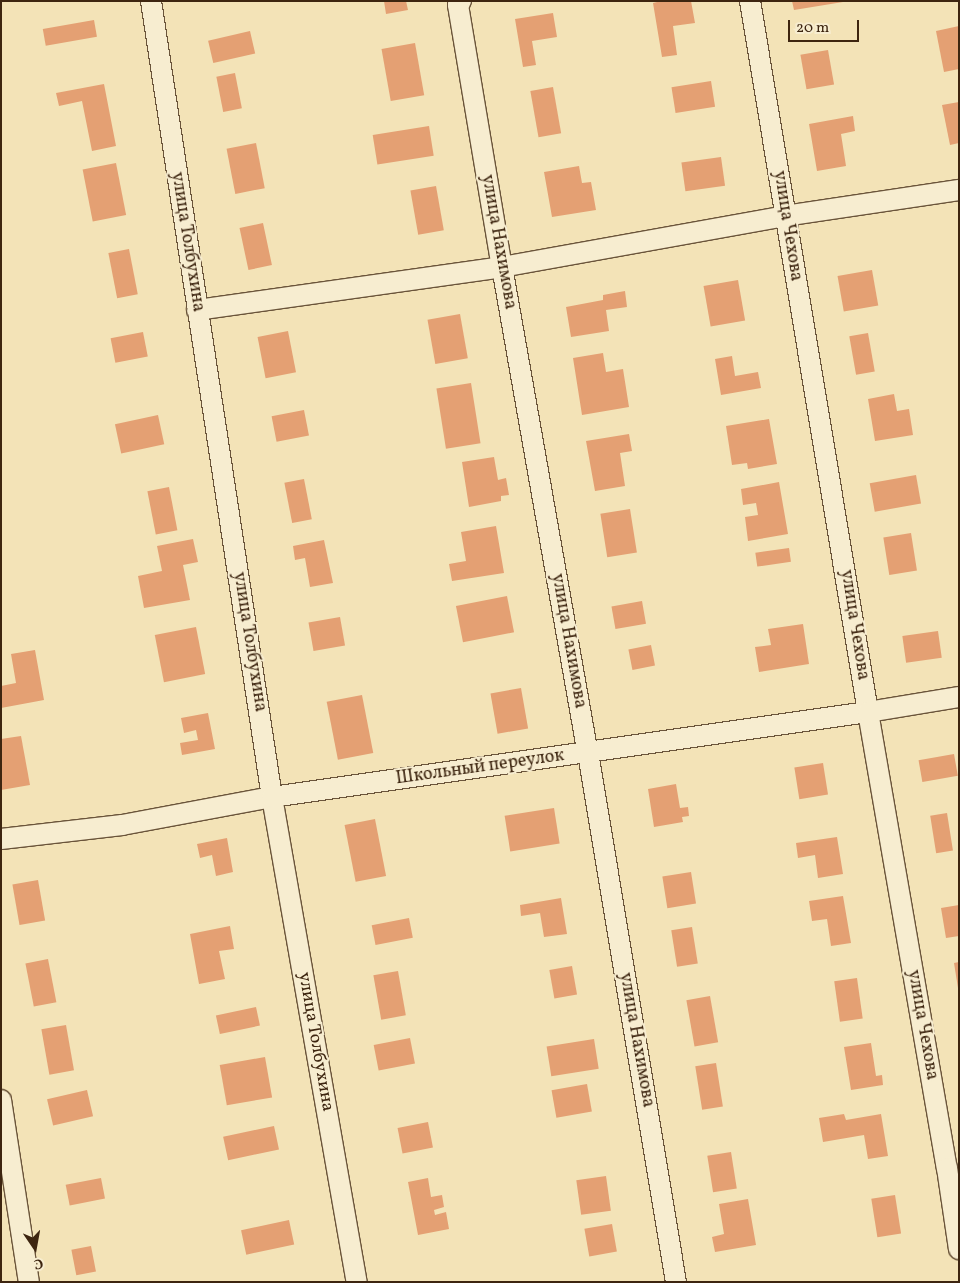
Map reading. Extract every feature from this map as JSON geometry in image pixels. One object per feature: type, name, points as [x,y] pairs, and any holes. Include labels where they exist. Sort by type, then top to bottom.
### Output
[{"type":"street","name":"улица Толбухина","points":[[151,1],[272,797],[357,1282]]},
{"type":"street","name":"улица Нахимова","points":[[461,1],[458,5],[588,753],[676,1282]]},
{"type":"street","name":"улица Чехова","points":[[750,1],[868,712],[948,1168],[959,1249]]},
{"type":"street","points":[[197,310],[502,266],[785,216],[959,190]]},
{"type":"street","name":"Школьный переулок","points":[[1,839],[122,825],[272,797],[588,753],[959,697]]},
{"type":"street","points":[[1,1100],[29,1282]]},
{"type":"building","points":[[384,1],[406,1],[408,10],[386,14]]},
{"type":"building","points":[[661,1],[691,1],[695,23],[673,26],[677,55],[662,57],[653,3]]},
{"type":"building","points":[[792,1],[843,1],[843,2],[794,10]]},
{"type":"building","points":[[553,13],[557,37],[532,41],[536,65],[523,67],[515,19]]},
{"type":"building","points":[[94,20],[97,37],[46,46],[43,29]]},
{"type":"building","points":[[959,26],[959,69],[944,72],[936,31]]},
{"type":"building","points":[[250,31],[255,53],[213,63],[208,41]]},
{"type":"building","points":[[415,43],[424,95],[391,101],[382,49]]},
{"type":"building","points":[[828,50],[834,84],[807,89],[800,55]]},
{"type":"building","points":[[235,73],[242,108],[223,112],[216,77]]},
{"type":"building","points":[[711,81],[715,107],[676,113],[671,87]]},
{"type":"building","points":[[104,84],[116,146],[92,151],[82,101],[59,106],[56,93]]},
{"type":"building","points":[[553,87],[561,133],[539,137],[530,91]]},
{"type":"building","points":[[959,102],[959,143],[950,145],[942,105]]},
{"type":"building","points":[[853,116],[855,131],[841,134],[846,166],[817,171],[809,124]]},
{"type":"building","points":[[429,126],[434,156],[377,165],[373,135]]},
{"type":"building","points":[[256,143],[265,188],[235,194],[227,149]]},
{"type":"building","points":[[721,157],[725,186],[685,191],[681,163]]},
{"type":"building","points":[[116,163],[126,215],[93,222],[83,169]]},
{"type":"building","points":[[579,166],[582,183],[591,182],[596,210],[552,217],[544,172]]},
{"type":"building","points":[[436,186],[444,230],[418,235],[410,191]]},
{"type":"building","points":[[263,223],[272,265],[248,270],[240,228]]},
{"type":"building","points":[[129,249],[138,294],[117,298],[108,253]]},
{"type":"building","points":[[872,270],[878,305],[844,312],[838,276]]},
{"type":"building","points":[[738,280],[745,320],[711,326],[704,286]]},
{"type":"building","points":[[625,291],[627,307],[606,310],[609,331],[571,337],[566,307],[603,300],[603,295]]},
{"type":"building","points":[[460,314],[468,358],[435,364],[428,320]]},
{"type":"building","points":[[288,331],[296,372],[266,378],[258,337]]},
{"type":"building","points":[[143,332],[148,357],[115,363],[111,338]]},
{"type":"building","points":[[868,333],[875,371],[856,375],[849,336]]},
{"type":"building","points":[[603,353],[606,372],[623,369],[629,407],[582,415],[573,358]]},
{"type":"building","points":[[732,356],[735,376],[758,372],[761,388],[721,395],[715,359]]},
{"type":"building","points":[[471,383],[481,443],[446,449],[436,388]]},
{"type":"building","points":[[894,394],[897,411],[909,409],[913,435],[875,441],[868,399]]},
{"type":"building","points":[[304,410],[309,436],[277,442],[272,416]]},
{"type":"building","points":[[158,415],[164,444],[121,453],[115,424]]},
{"type":"building","points":[[769,419],[777,464],[748,469],[747,463],[732,465],[726,426]]},
{"type":"building","points":[[629,434],[632,451],[620,453],[625,486],[595,491],[586,441]]},
{"type":"building","points":[[494,457],[498,480],[506,478],[509,495],[501,496],[501,501],[469,507],[462,462]]},
{"type":"building","points":[[916,475],[921,504],[875,512],[870,483]]},
{"type":"building","points":[[304,479],[312,519],[292,523],[284,483]]},
{"type":"building","points":[[779,482],[788,534],[748,541],[745,517],[758,515],[756,503],[743,505],[741,489]]},
{"type":"building","points":[[169,487],[177,530],[156,534],[147,491]]},
{"type":"building","points":[[630,509],[637,552],[607,557],[600,514]]},
{"type":"building","points":[[496,526],[504,573],[452,581],[449,564],[466,561],[461,532]]},
{"type":"building","points":[[911,533],[917,571],[889,575],[883,537]]},
{"type":"building","points":[[193,539],[198,562],[183,565],[190,600],[144,608],[138,576],[162,571],[157,546]]},
{"type":"building","points":[[324,540],[333,583],[310,587],[305,558],[295,560],[293,546]]},
{"type":"building","points":[[789,548],[791,562],[757,567],[755,553]]},
{"type":"building","points":[[507,596],[514,632],[463,642],[456,606]]},
{"type":"building","points":[[642,601],[646,624],[615,629],[611,606]]},
{"type":"building","points":[[340,617],[345,646],[314,651],[308,623]]},
{"type":"building","points":[[803,624],[809,664],[759,672],[755,647],[771,645],[768,629]]},
{"type":"building","points":[[196,627],[205,674],[164,682],[155,635]]},
{"type":"building","points":[[938,631],[942,658],[906,663],[902,636]]},
{"type":"building","points":[[651,645],[655,666],[632,670],[628,649]]},
{"type":"building","points":[[35,650],[44,700],[1,708],[1,686],[16,683],[11,654]]},
{"type":"building","points":[[521,688],[528,728],[498,734],[490,693]]},
{"type":"building","points":[[362,695],[373,753],[338,760],[327,702]]},
{"type":"building","points":[[208,713],[215,749],[182,755],[180,743],[198,740],[196,730],[184,733],[181,718]]},
{"type":"building","points":[[21,736],[30,785],[1,790],[1,739]]},
{"type":"building","points":[[954,754],[958,776],[922,782],[919,760]]},
{"type":"building","points":[[823,763],[828,795],[799,799],[794,768]]},
{"type":"building","points":[[676,784],[680,808],[688,807],[689,816],[682,817],[683,822],[654,827],[648,789]]},
{"type":"building","points":[[554,808],[560,844],[510,851],[505,816]]},
{"type":"building","points":[[947,813],[953,851],[936,853],[930,816]]},
{"type":"building","points":[[375,819],[386,876],[356,882],[345,825]]},
{"type":"building","points":[[837,837],[843,874],[818,878],[815,855],[798,858],[796,843]]},
{"type":"building","points":[[227,838],[233,872],[216,876],[212,855],[200,858],[197,844]]},
{"type":"building","points":[[691,872],[696,904],[667,908],[662,877]]},
{"type":"building","points":[[38,880],[45,920],[20,925],[12,885]]},
{"type":"building","points":[[843,896],[851,943],[831,946],[827,919],[812,921],[809,901]]},
{"type":"building","points":[[561,898],[567,934],[544,937],[540,913],[521,916],[520,905]]},
{"type":"building","points":[[959,905],[959,936],[946,938],[941,908]]},
{"type":"building","points":[[409,918],[413,938],[376,945],[372,925]]},
{"type":"building","points":[[230,926],[234,949],[219,951],[225,979],[199,984],[190,934]]},
{"type":"building","points":[[692,927],[698,964],[677,967],[671,930]]},
{"type":"building","points":[[48,959],[56,1002],[34,1007],[25,963]]},
{"type":"building","points":[[959,962],[959,988],[958,988],[954,963]]},
{"type":"building","points":[[572,966],[577,995],[554,999],[549,970]]},
{"type":"building","points":[[398,971],[406,1015],[381,1020],[373,975]]},
{"type":"building","points":[[857,978],[863,1019],[840,1022],[834,981]]},
{"type":"building","points":[[710,996],[718,1042],[695,1046],[686,1000]]},
{"type":"building","points":[[256,1007],[260,1026],[220,1034],[216,1016]]},
{"type":"building","points":[[66,1025],[74,1070],[49,1075],[41,1029]]},
{"type":"building","points":[[410,1038],[415,1064],[379,1071],[374,1045]]},
{"type":"building","points":[[594,1039],[599,1069],[551,1076],[547,1047]]},
{"type":"building","points":[[871,1043],[876,1076],[882,1075],[883,1085],[851,1090],[844,1047]]},
{"type":"building","points":[[265,1057],[272,1097],[227,1105],[220,1065]]},
{"type":"building","points":[[716,1063],[723,1106],[702,1110],[695,1066]]},
{"type":"building","points":[[587,1084],[592,1112],[556,1118],[552,1090]]},
{"type":"building","points":[[87,1090],[93,1116],[53,1126],[47,1099]]},
{"type":"building","points":[[844,1114],[846,1120],[881,1114],[888,1156],[868,1159],[864,1135],[823,1142],[819,1118]]},
{"type":"building","points":[[428,1122],[433,1148],[403,1153],[398,1128]]},
{"type":"building","points":[[274,1126],[279,1149],[228,1160],[223,1137]]},
{"type":"building","points":[[731,1152],[737,1189],[713,1192],[707,1156]]},
{"type":"building","points":[[606,1176],[611,1211],[581,1215],[576,1180]]},
{"type":"building","points":[[101,1178],[105,1199],[70,1205],[66,1185]]},
{"type":"building","points":[[428,1178],[431,1197],[442,1195],[444,1207],[434,1210],[435,1215],[446,1212],[449,1229],[418,1235],[408,1182]]},
{"type":"building","points":[[895,1195],[901,1234],[877,1237],[871,1199]]},
{"type":"building","points":[[748,1199],[756,1245],[715,1252],[712,1237],[724,1234],[719,1204]]},
{"type":"building","points":[[289,1220],[294,1244],[246,1255],[241,1230]]},
{"type":"building","points":[[612,1224],[617,1252],[589,1256],[584,1229]]},
{"type":"building","points":[[91,1246],[96,1272],[76,1275],[71,1250]]}]
